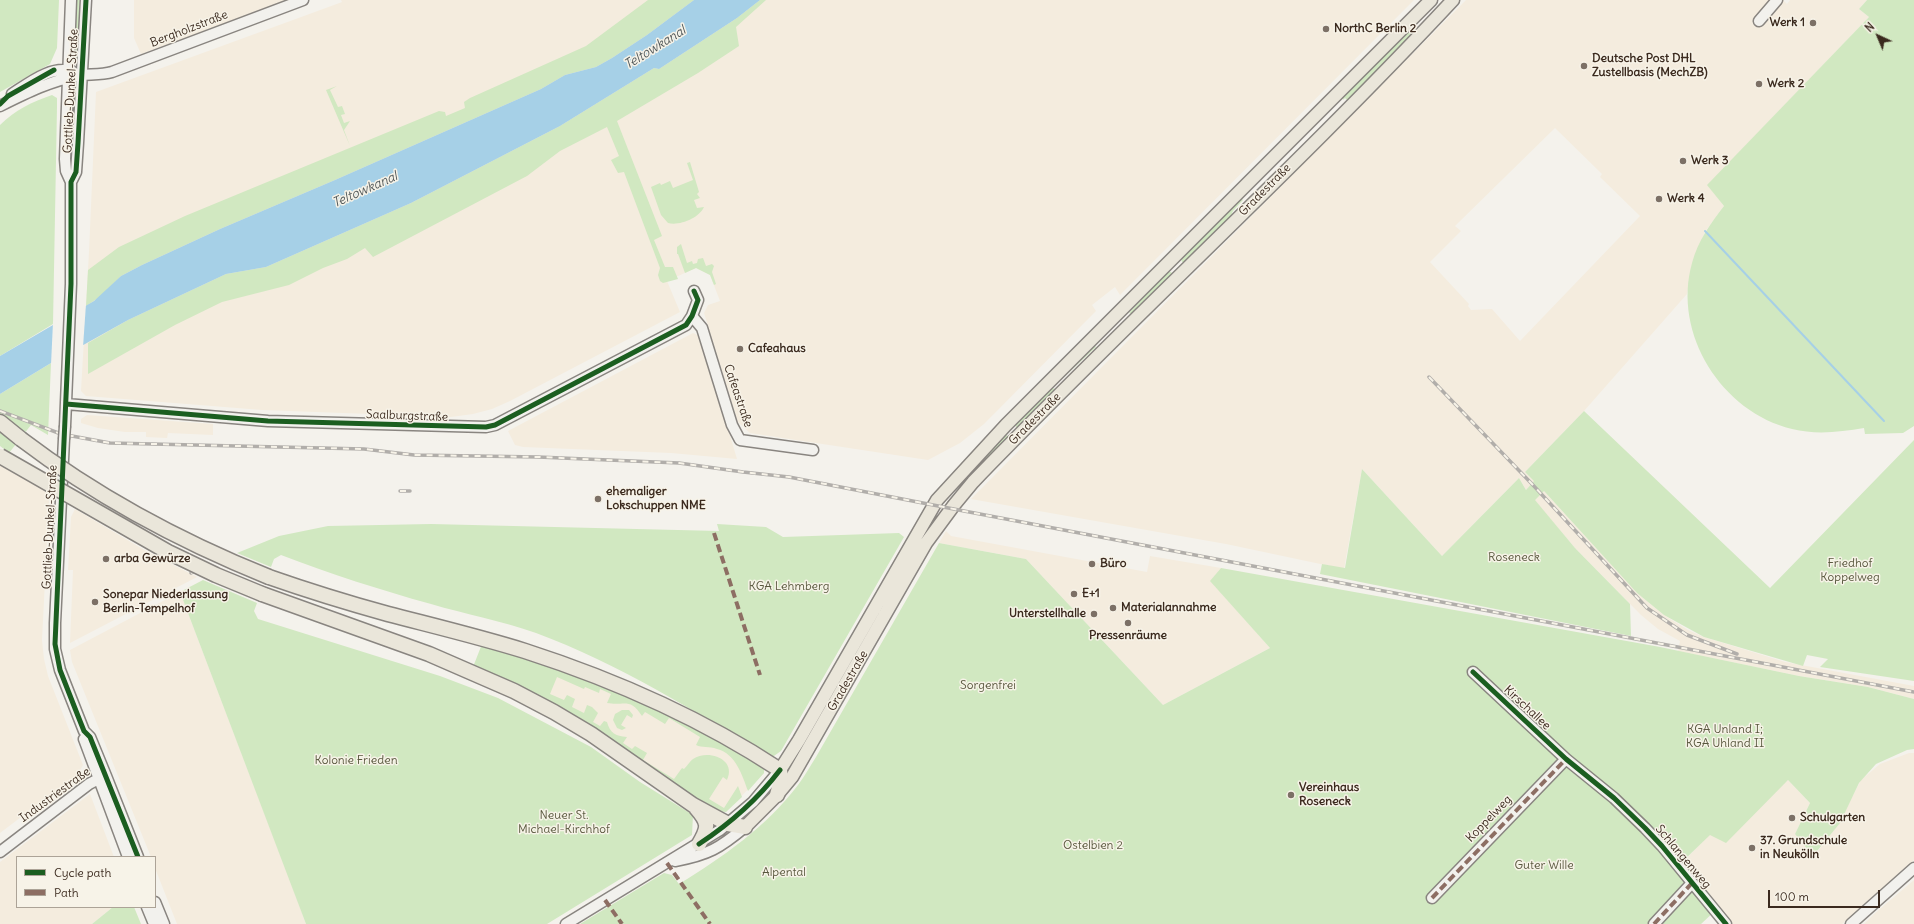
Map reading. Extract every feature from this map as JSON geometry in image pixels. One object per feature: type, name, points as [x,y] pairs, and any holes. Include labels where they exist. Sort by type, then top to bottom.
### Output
[{"type":"highway","points":[[0,422],[52,462],[137,514],[225,560],[322,595],[525,651],[620,684],[664,704],[702,724],[780,770],[781,780],[777,795]]},
{"type":"highway","points":[[0,456],[168,552],[216,575],[262,594],[429,654],[472,671],[514,691],[591,734],[693,805],[728,824],[745,827]]},
{"type":"highway","points":[[693,805],[705,819],[706,824],[706,832],[699,844]]},
{"type":"main road","name":"Gradestraße","points":[[780,770],[803,734],[937,500],[1006,425],[1431,0]]},
{"type":"main road","name":"Gradestraße","points":[[745,827],[777,795],[800,763],[926,543],[954,505],[984,471],[1096,357],[1355,100],[1452,0]]},
{"type":"street","name":"Gottlieb-Dunkel-Straße","points":[[71,0],[66,171],[71,182],[71,284],[55,644],[60,670],[84,731],[90,737],[128,856]]},
{"type":"street","name":"Gottlieb-Dunkel-Straße","points":[[71,182],[76,172],[86,0]]},
{"type":"street","name":"Bergholzstraße","points":[[0,105],[68,74],[82,75],[112,72],[303,0]]},
{"type":"street","points":[[1759,21],[1777,0]]},
{"type":"street","points":[[692,316],[698,300],[694,291]]},
{"type":"street","name":"Saalburgstraße","points":[[66,404],[268,421],[486,427],[495,425],[679,329],[686,324],[692,316]]},
{"type":"street","name":"Cafeastraße","points":[[692,316],[702,328],[732,425],[740,440],[813,450]]},
{"type":"street","name":"Kirschallee","points":[[1473,672],[1566,759]]},
{"type":"street","name":"Schlangenweg","points":[[1566,759],[1614,798],[1645,828],[1726,924]]},
{"type":"street","name":"Koppelweg","points":[[1432,898],[1566,759]]},
{"type":"street","name":"Gradestraße","points":[[566,924],[699,844],[728,824],[753,802],[780,770]]},
{"type":"street","name":"Gottlieb-Dunkel-Straße","points":[[102,777],[138,856]]},
{"type":"street","name":"Industriestraße","points":[[0,852],[102,777]]},
{"type":"street","name":"Gradestraße","points":[[667,863],[709,852],[724,844],[745,827]]},
{"type":"street","points":[[1852,924],[1914,868]]},
{"type":"street","points":[[1654,924],[1692,884]]},
{"type":"street","points":[[156,904],[164,924]]},
{"type":"street","points":[[148,908],[154,924]]},
{"type":"shaded area","points":[[134,0],[288,0],[141,54],[134,38]]},
{"type":"shaded area","points":[[341,0],[1414,0],[1120,295],[1115,287],[1092,305],[1096,311],[984,424],[960,443],[928,460],[750,433],[738,422],[704,313],[708,305],[720,301],[710,275],[696,268],[667,281],[680,312],[510,401],[492,409],[473,414],[451,417],[262,410],[86,396],[81,391],[96,92],[342,2]]},
{"type":"shaded area","points":[[1466,0],[1783,0],[1787,4],[1790,0],[1867,0],[1859,9],[1869,17],[1708,185],[1724,206],[1705,232],[1692,265],[1687,294],[1584,411],[1525,472],[1535,481],[1526,490],[1519,478],[1442,556],[1362,469],[1344,569],[1226,544],[971,499]],"holes":[[[1555,128],[1602,174],[1600,177],[1640,216],[1520,341],[1492,309],[1471,310],[1468,306],[1469,304],[1430,262],[1461,231],[1455,226]]]},
{"type":"shaded area","points":[[693,333],[700,336],[737,459],[671,453],[523,447],[515,445],[508,431]]},
{"type":"shaded area","points":[[87,415],[213,424],[213,435],[168,433],[167,438],[146,437],[146,432],[125,432],[98,428],[81,423],[81,419]]},
{"type":"shaded area","points":[[0,462],[45,490],[49,501],[42,640],[44,659],[48,676],[83,765],[78,774],[0,833]]},
{"type":"shaded area","points":[[1544,491],[1637,593],[1664,615],[1688,630],[1704,637],[1785,662],[1914,686],[1914,699],[1868,687],[1799,676],[1678,651],[1680,641],[1658,629],[1641,615],[1575,548],[1534,500]]},
{"type":"shaded area","points":[[75,509],[146,551],[197,577],[70,643],[73,570],[68,570],[71,517]]},
{"type":"shaded area","points":[[946,531],[951,536],[1147,572],[1150,556],[1221,568],[1211,581],[1270,648],[1163,705],[1026,559],[939,543]]},
{"type":"shaded area","points":[[180,592],[306,924],[177,924],[156,871],[156,856],[151,856],[72,662],[70,650]]},
{"type":"shaded area","points":[[482,644],[621,690],[764,773],[726,812],[637,761]]},
{"type":"shaded area","name":"37. Grundschule in Neukölln","points":[[1909,753],[1914,753],[1914,860],[1842,924],[1733,924],[1682,863],[1710,834],[1788,780],[1810,803],[1795,834],[1814,856],[1837,826],[1861,780],[1880,764]]},
{"type":"shaded area","points":[[90,794],[114,856],[16,856],[16,908],[112,908],[92,924],[0,924],[0,862]]},
{"type":"shaded area","points":[[1914,880],[1914,924],[1864,924],[1874,914]]},
{"type":"green space","points":[[0,0],[59,0],[57,48],[50,64],[0,92]]},
{"type":"green space","points":[[76,0],[80,0],[77,57],[75,63],[74,52]]},
{"type":"green space","points":[[648,0],[694,0],[647,35],[596,67],[565,75],[541,89],[220,229],[142,265],[121,276],[101,296],[86,306],[88,270],[119,247],[185,216],[439,111],[445,112],[446,116],[465,108],[464,102],[470,98],[586,46]]},
{"type":"green space","points":[[760,0],[766,0],[736,27],[739,46],[698,73],[617,121],[662,236],[654,240],[665,267],[673,267],[678,279],[663,283],[660,281],[658,275],[660,268],[624,172],[618,173],[611,160],[619,156],[607,127],[560,151],[527,176],[373,257],[365,248],[347,259],[323,268],[289,285],[222,302],[175,325],[88,374],[88,343],[128,320],[226,274],[266,267],[411,203],[560,126],[654,68],[659,69],[737,18]]},
{"type":"green space","points":[[1867,0],[1914,0],[1914,426],[1903,433],[1865,434],[1864,428],[1828,432],[1801,431],[1767,420],[1744,406],[1724,388],[1708,366],[1696,342],[1689,316],[1688,290],[1692,263],[1701,240],[1709,226],[1724,206],[1707,185],[1869,17],[1859,9]]},
{"type":"green space","points":[[1414,25],[1417,29],[1347,100],[1345,98],[1343,100],[1343,96]]},
{"type":"green space","points":[[337,86],[330,90],[338,107],[342,106],[345,114],[341,115],[344,123],[350,121],[344,130],[350,146],[326,90]]},
{"type":"green space","points":[[52,95],[57,98],[53,324],[0,356],[0,125],[24,107]]},
{"type":"green space","points":[[76,95],[72,175],[70,175],[71,96]]},
{"type":"green space","points":[[690,162],[699,192],[697,194],[700,198],[694,200],[697,208],[704,207],[702,211],[694,218],[673,224],[668,223],[661,215],[651,187],[670,181],[673,188],[693,180],[687,163]]},
{"type":"green space","points":[[1241,198],[1243,200],[1233,211],[1230,218],[1185,262],[1182,262],[1181,257]]},
{"type":"green space","points":[[681,244],[687,263],[692,261],[693,264],[697,263],[698,259],[703,258],[706,266],[712,264],[714,266],[712,272],[716,284],[714,285],[710,275],[696,268],[685,273],[677,254],[677,247]]},
{"type":"green space","points":[[1167,272],[1171,272],[1173,275],[1132,314],[1129,313]]},
{"type":"green space","points":[[1094,345],[1096,347],[1062,379],[1062,378]]},
{"type":"green space","points":[[51,363],[48,435],[31,425],[9,453],[0,446],[0,394]]},
{"type":"green space","points":[[1051,388],[1056,389],[1020,426],[1016,427],[1015,424]]},
{"type":"green space","points":[[1584,411],[1770,588],[1914,440],[1914,681],[1820,667],[1828,659],[1807,655],[1803,666],[1704,637],[1664,615],[1637,593],[1544,491],[1535,500],[1575,548],[1630,604],[1631,636],[1320,574],[1322,564],[1345,568],[1362,469],[1442,556],[1519,478],[1526,490],[1534,481],[1525,472]]},
{"type":"green space","points":[[1007,435],[1009,438],[975,471],[971,472],[1002,437]]},
{"type":"green space","name":"KGA Lehmberg","points":[[431,524],[719,531],[717,524],[766,527],[783,537],[899,533],[904,537],[781,751],[771,758],[685,706],[627,674],[567,645],[536,633],[393,593],[281,555],[274,559],[271,567],[237,553],[279,536],[328,526]]},
{"type":"green space","points":[[939,543],[1026,559],[1163,705],[1270,648],[1210,581],[1221,568],[1660,647],[1799,676],[1868,687],[1914,699],[1914,749],[1907,750],[1876,764],[1859,783],[1840,823],[1813,856],[1795,834],[1810,803],[1788,780],[1726,843],[1710,835],[1682,862],[1716,910],[1701,924],[580,924],[664,873],[672,875],[679,884],[728,852],[758,828],[786,800],[801,782],[816,757]]},
{"type":"green space","name":"Kolonie Frieden","points":[[203,580],[257,603],[254,611],[258,619],[440,676],[498,698],[591,747],[640,782],[693,815],[692,835],[547,924],[306,924],[180,592]]},
{"type":"green space","points":[[482,644],[522,655],[662,708],[764,766],[764,773],[748,791],[734,760],[729,755],[717,749],[696,745],[700,737],[669,718],[665,724],[645,712],[642,716],[634,706],[630,704],[607,703],[611,694],[600,689],[599,693],[585,687],[584,689],[557,677],[550,694],[564,700],[567,695],[575,699],[572,707],[584,713],[587,705],[592,707],[598,713],[593,722],[600,726],[604,721],[607,722],[611,731],[619,736],[627,737],[623,743],[632,749],[635,746],[647,753],[643,760],[674,779],[682,768],[684,769],[692,760],[699,756],[713,756],[725,761],[728,766],[729,773],[727,780],[723,777],[709,799],[724,808],[738,786],[742,797],[726,812],[714,811],[473,667]]},
{"type":"green space","points":[[622,710],[629,710],[633,715],[632,718],[627,715],[621,725],[626,728],[622,730],[617,728],[613,720],[615,714]]},
{"type":"green space","points":[[112,908],[134,908],[141,924],[92,924]]},
{"type":"water","name":"Teltowkanal","points":[[694,0],[760,0],[737,18],[659,69],[654,68],[560,126],[411,203],[266,267],[226,274],[128,320],[51,363],[0,394],[0,356],[94,301],[121,276],[220,229],[541,89],[565,75],[596,67],[647,35]]},
{"type":"pier","points":[[86,304],[83,347],[51,365],[53,322]]},
{"type":"waterway","points":[[1705,231],[1884,421]]},
{"type":"railway","points":[[1429,377],[1532,484],[1647,608],[1687,635],[1737,654]]},
{"type":"railway","points":[[0,411],[61,434],[110,443],[364,449],[414,455],[538,457],[679,463],[789,477],[1914,692]]},
{"type":"railway","points":[[400,491],[410,491]]},
{"type":"railway","points":[[191,573],[195,571]]},
{"type":"marked path","points":[[714,533],[760,675]]},
{"type":"marked path","points":[[1432,898],[1566,759]]},
{"type":"marked path","points":[[667,863],[710,924]]},
{"type":"marked path","points":[[1654,924],[1692,883]]},
{"type":"marked path","points":[[605,900],[622,924]]},
{"type":"cycle path","points":[[86,0],[76,172],[71,182],[71,284],[55,644],[60,670],[84,731],[90,737],[138,856]]},
{"type":"cycle path","points":[[0,104],[8,96],[54,70]]},
{"type":"cycle path","points":[[66,404],[268,421],[486,427],[495,425],[686,325],[692,316],[698,300],[694,291]]},
{"type":"cycle path","points":[[1473,672],[1566,759],[1614,798],[1645,828],[1662,846],[1726,924]]},
{"type":"cycle path","points":[[699,844],[722,828],[753,801],[780,770]]},
{"type":"place","name":"Werk 1","points":[[1813,23]]},
{"type":"place","name":"NorthC Berlin 2","points":[[1326,29]]},
{"type":"place","name":"Deutsche Post DHL Zustellbasis (MechZB)","points":[[1584,66]]},
{"type":"place","name":"Werk 2","points":[[1759,84]]},
{"type":"place","name":"Werk 3","points":[[1683,161]]},
{"type":"place","name":"Werk 4","points":[[1659,199]]},
{"type":"place","name":"Cafeahaus","points":[[740,349]]},
{"type":"place","name":"ehemaliger Lokschuppen NME","points":[[598,499]]},
{"type":"place","name":"arba Gewürze","points":[[106,559]]},
{"type":"place","name":"Büro","points":[[1092,564]]},
{"type":"place","name":"E+1","points":[[1074,594]]},
{"type":"place","name":"Sonepar Niederlassung Berlin-Tempelhof","points":[[95,602]]},
{"type":"place","name":"Materialannahme","points":[[1113,608]]},
{"type":"place","name":"Unterstellhalle","points":[[1094,614]]},
{"type":"place","name":"Pressenräume","points":[[1128,623]]},
{"type":"place","name":"Vereinhaus Roseneck","points":[[1291,795]]},
{"type":"place","name":"Schulgarten","points":[[1792,818]]},
{"type":"place","name":"37. Grundschule in Neukölln","points":[[1752,848]]},
{"type":"park label","name":"Roseneck","points":[[1514,558]]},
{"type":"park label","name":"Friedhof Koppelweg","points":[[1850,571]]},
{"type":"park label","name":"Sorgenfrei","points":[[988,686]]},
{"type":"park label","name":"KGA Unland I; KGA Uhland II","points":[[1725,737]]},
{"type":"park label","name":"Neuer St. Michael-Kirchhof","points":[[564,823]]},
{"type":"park label","name":"Ostelbien 2","points":[[1093,846]]},
{"type":"park label","name":"Guter Wille","points":[[1544,866]]},
{"type":"park label","name":"Alpental","points":[[784,873]]}]
